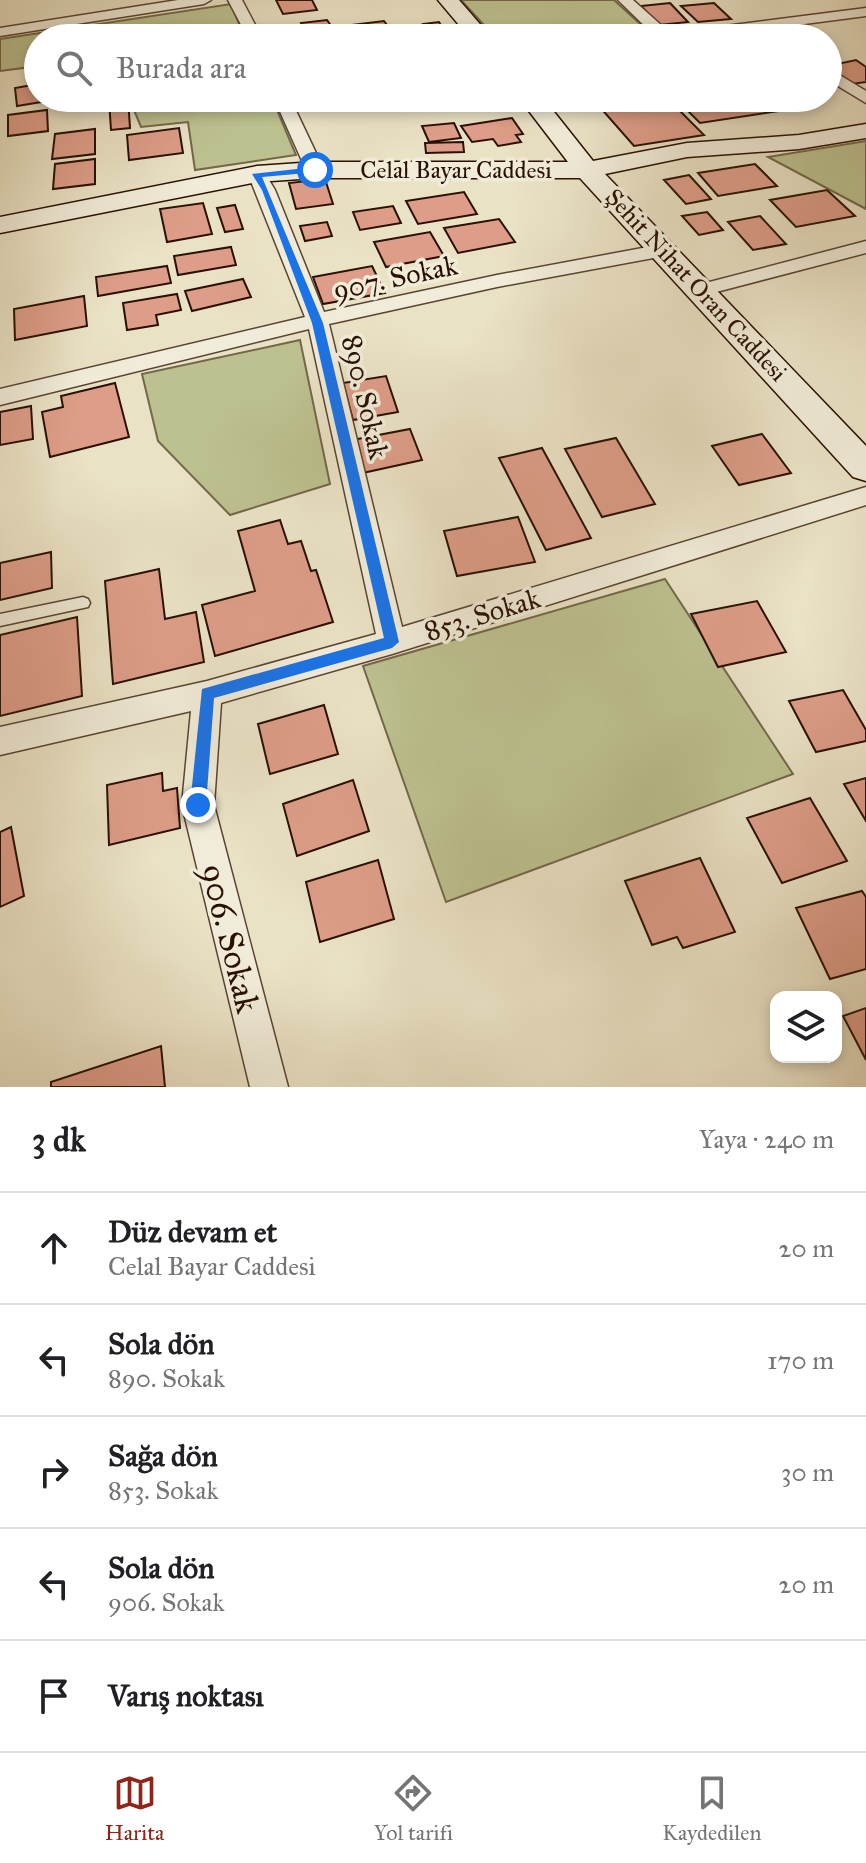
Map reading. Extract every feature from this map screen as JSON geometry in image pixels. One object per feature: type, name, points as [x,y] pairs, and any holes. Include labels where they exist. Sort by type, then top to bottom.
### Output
[{"type":"street","points":[[44,24],[158,3],[204,0]]},
{"type":"street","points":[[235,0],[248,24]]},
{"type":"street","points":[[448,0],[469,24]]},
{"type":"street","points":[[625,0],[650,24]]},
{"type":"street","points":[[778,24],[866,12]]},
{"type":"street","points":[[0,32],[24,28]]},
{"type":"street","points":[[842,82],[866,98]]},
{"type":"street","points":[[288,112],[315,170]]},
{"type":"street","name":"Şehit Nihat Oran Caddesi","points":[[542,112],[587,170],[866,468]]},
{"type":"street","name":"Celal Bayar Caddesi","points":[[0,225],[257,174],[315,170],[587,170],[687,150],[799,142],[866,131]]},
{"type":"street","name":"890. Sokak","points":[[257,174],[318,323],[392,642]]},
{"type":"street","points":[[701,290],[866,247]]},
{"type":"street","name":"907. Sokak","points":[[0,397],[318,323],[603,260],[664,250]]},
{"type":"street","name":"853. Sokak","points":[[0,741],[207,694],[392,642],[866,496]]},
{"type":"street","name":"906. Sokak","points":[[207,694],[198,805],[269,1087]]},
{"type":"lane","points":[[0,620],[83,603]]},
{"type":"green space","points":[[461,0],[614,0],[640,24],[483,24]]},
{"type":"green space","points":[[231,4],[239,24],[99,24]]},
{"type":"green space","points":[[24,35],[24,68],[0,71],[0,39]]},
{"type":"green space","points":[[135,112],[278,112],[296,155],[195,170],[188,122],[141,127]]},
{"type":"green space","points":[[866,141],[866,209],[768,157]]},
{"type":"green space","points":[[300,340],[330,484],[230,515],[158,441],[142,374]]},
{"type":"green space","points":[[665,579],[793,774],[446,902],[363,666]]},
{"type":"building","points":[[276,0],[312,0],[317,10],[283,14]]},
{"type":"building","points":[[670,3],[688,22],[658,24],[641,6]]},
{"type":"building","points":[[714,3],[731,19],[698,22],[681,6]]},
{"type":"building","points":[[327,20],[330,24],[302,24]]},
{"type":"building","points":[[384,21],[386,24],[359,24]]},
{"type":"building","points":[[856,60],[866,67],[866,82],[851,84],[842,77],[842,63]]},
{"type":"building","points":[[24,86],[24,105],[17,106],[15,88]]},
{"type":"building","points":[[47,112],[48,131],[8,136],[8,115]]},
{"type":"building","points":[[110,112],[129,112],[130,128],[111,130]]},
{"type":"building","points":[[604,112],[681,112],[704,135],[634,146]]},
{"type":"building","points":[[689,112],[772,112],[700,123]]},
{"type":"building","points":[[512,118],[523,134],[516,135],[521,142],[498,146],[493,139],[472,142],[461,126]]},
{"type":"building","points":[[454,123],[461,138],[429,142],[422,126]]},
{"type":"building","points":[[179,128],[183,153],[129,160],[127,135]]},
{"type":"building","points":[[95,129],[95,154],[52,159],[55,134]]},
{"type":"building","points":[[463,142],[464,152],[426,153],[425,143]]},
{"type":"building","points":[[95,159],[95,184],[53,189],[55,164]]},
{"type":"building","points":[[755,164],[777,186],[718,196],[698,173]]},
{"type":"building","points":[[689,175],[711,199],[686,204],[664,180]]},
{"type":"building","points":[[325,179],[333,204],[296,209],[289,183]]},
{"type":"building","points":[[827,190],[855,216],[796,227],[770,200]]},
{"type":"building","points":[[464,192],[477,214],[418,224],[406,201]]},
{"type":"building","points":[[203,203],[212,234],[167,242],[160,209]]},
{"type":"building","points":[[235,205],[243,229],[225,232],[217,208]]},
{"type":"building","points":[[393,206],[401,223],[360,230],[353,212]]},
{"type":"building","points":[[707,212],[723,230],[699,235],[682,216]]},
{"type":"building","points":[[760,216],[786,244],[753,250],[728,222]]},
{"type":"building","points":[[499,219],[515,242],[458,253],[444,228]]},
{"type":"building","points":[[327,222],[332,236],[305,241],[300,226]]},
{"type":"building","points":[[430,232],[444,256],[386,267],[374,242]]},
{"type":"building","points":[[231,247],[236,265],[178,275],[174,256]]},
{"type":"building","points":[[167,266],[171,283],[98,296],[96,277]]},
{"type":"building","points":[[372,266],[385,293],[323,304],[313,277]]},
{"type":"building","points":[[243,279],[251,297],[192,311],[185,291]]},
{"type":"building","points":[[177,294],[181,310],[156,315],[158,325],[127,330],[123,303]]},
{"type":"building","points":[[84,296],[87,326],[15,340],[14,309]]},
{"type":"building","points":[[386,376],[398,412],[353,420],[343,383]]},
{"type":"building","points":[[115,383],[129,437],[50,457],[42,412],[63,407],[61,396]]},
{"type":"building","points":[[31,406],[33,439],[0,445],[0,412]]},
{"type":"building","points":[[410,429],[422,460],[358,474],[347,441]]},
{"type":"building","points":[[762,434],[791,473],[739,485],[712,446]]},
{"type":"building","points":[[616,438],[655,504],[602,517],[565,449]]},
{"type":"building","points":[[542,448],[591,538],[546,550],[499,458]]},
{"type":"building","points":[[518,517],[535,562],[457,576],[444,531]]},
{"type":"building","points":[[280,520],[288,544],[301,541],[311,571],[316,570],[333,622],[215,656],[202,605],[255,591],[238,531]]},
{"type":"building","points":[[51,552],[52,588],[0,600],[0,563]]},
{"type":"building","points":[[159,569],[165,619],[196,612],[204,662],[113,684],[105,581]]},
{"type":"building","points":[[757,601],[786,652],[718,667],[691,614]]},
{"type":"building","points":[[77,617],[82,696],[0,716],[0,635]]},
{"type":"building","points":[[843,690],[866,730],[866,741],[816,752],[789,701]]},
{"type":"building","points":[[324,705],[338,754],[270,774],[258,724]]},
{"type":"building","points":[[162,773],[163,791],[177,788],[180,828],[109,845],[107,785]]},
{"type":"building","points":[[866,778],[866,821],[844,784]]},
{"type":"building","points":[[353,780],[369,831],[297,856],[283,804]]},
{"type":"building","points":[[810,798],[847,861],[782,883],[747,818]]},
{"type":"building","points":[[11,827],[24,896],[0,907],[0,832]]},
{"type":"building","points":[[700,858],[735,932],[683,948],[677,937],[652,945],[625,881]]},
{"type":"building","points":[[378,860],[394,919],[320,942],[306,882]]},
{"type":"building","points":[[862,891],[866,897],[866,969],[830,979],[796,908]]},
{"type":"building","points":[[866,1008],[866,1060],[843,1016]]},
{"type":"building","points":[[161,1046],[165,1087],[51,1087],[51,1082]]},
{"type":"route","points":[[198,805],[207,694],[392,642],[318,323],[257,174],[315,170]]}]
